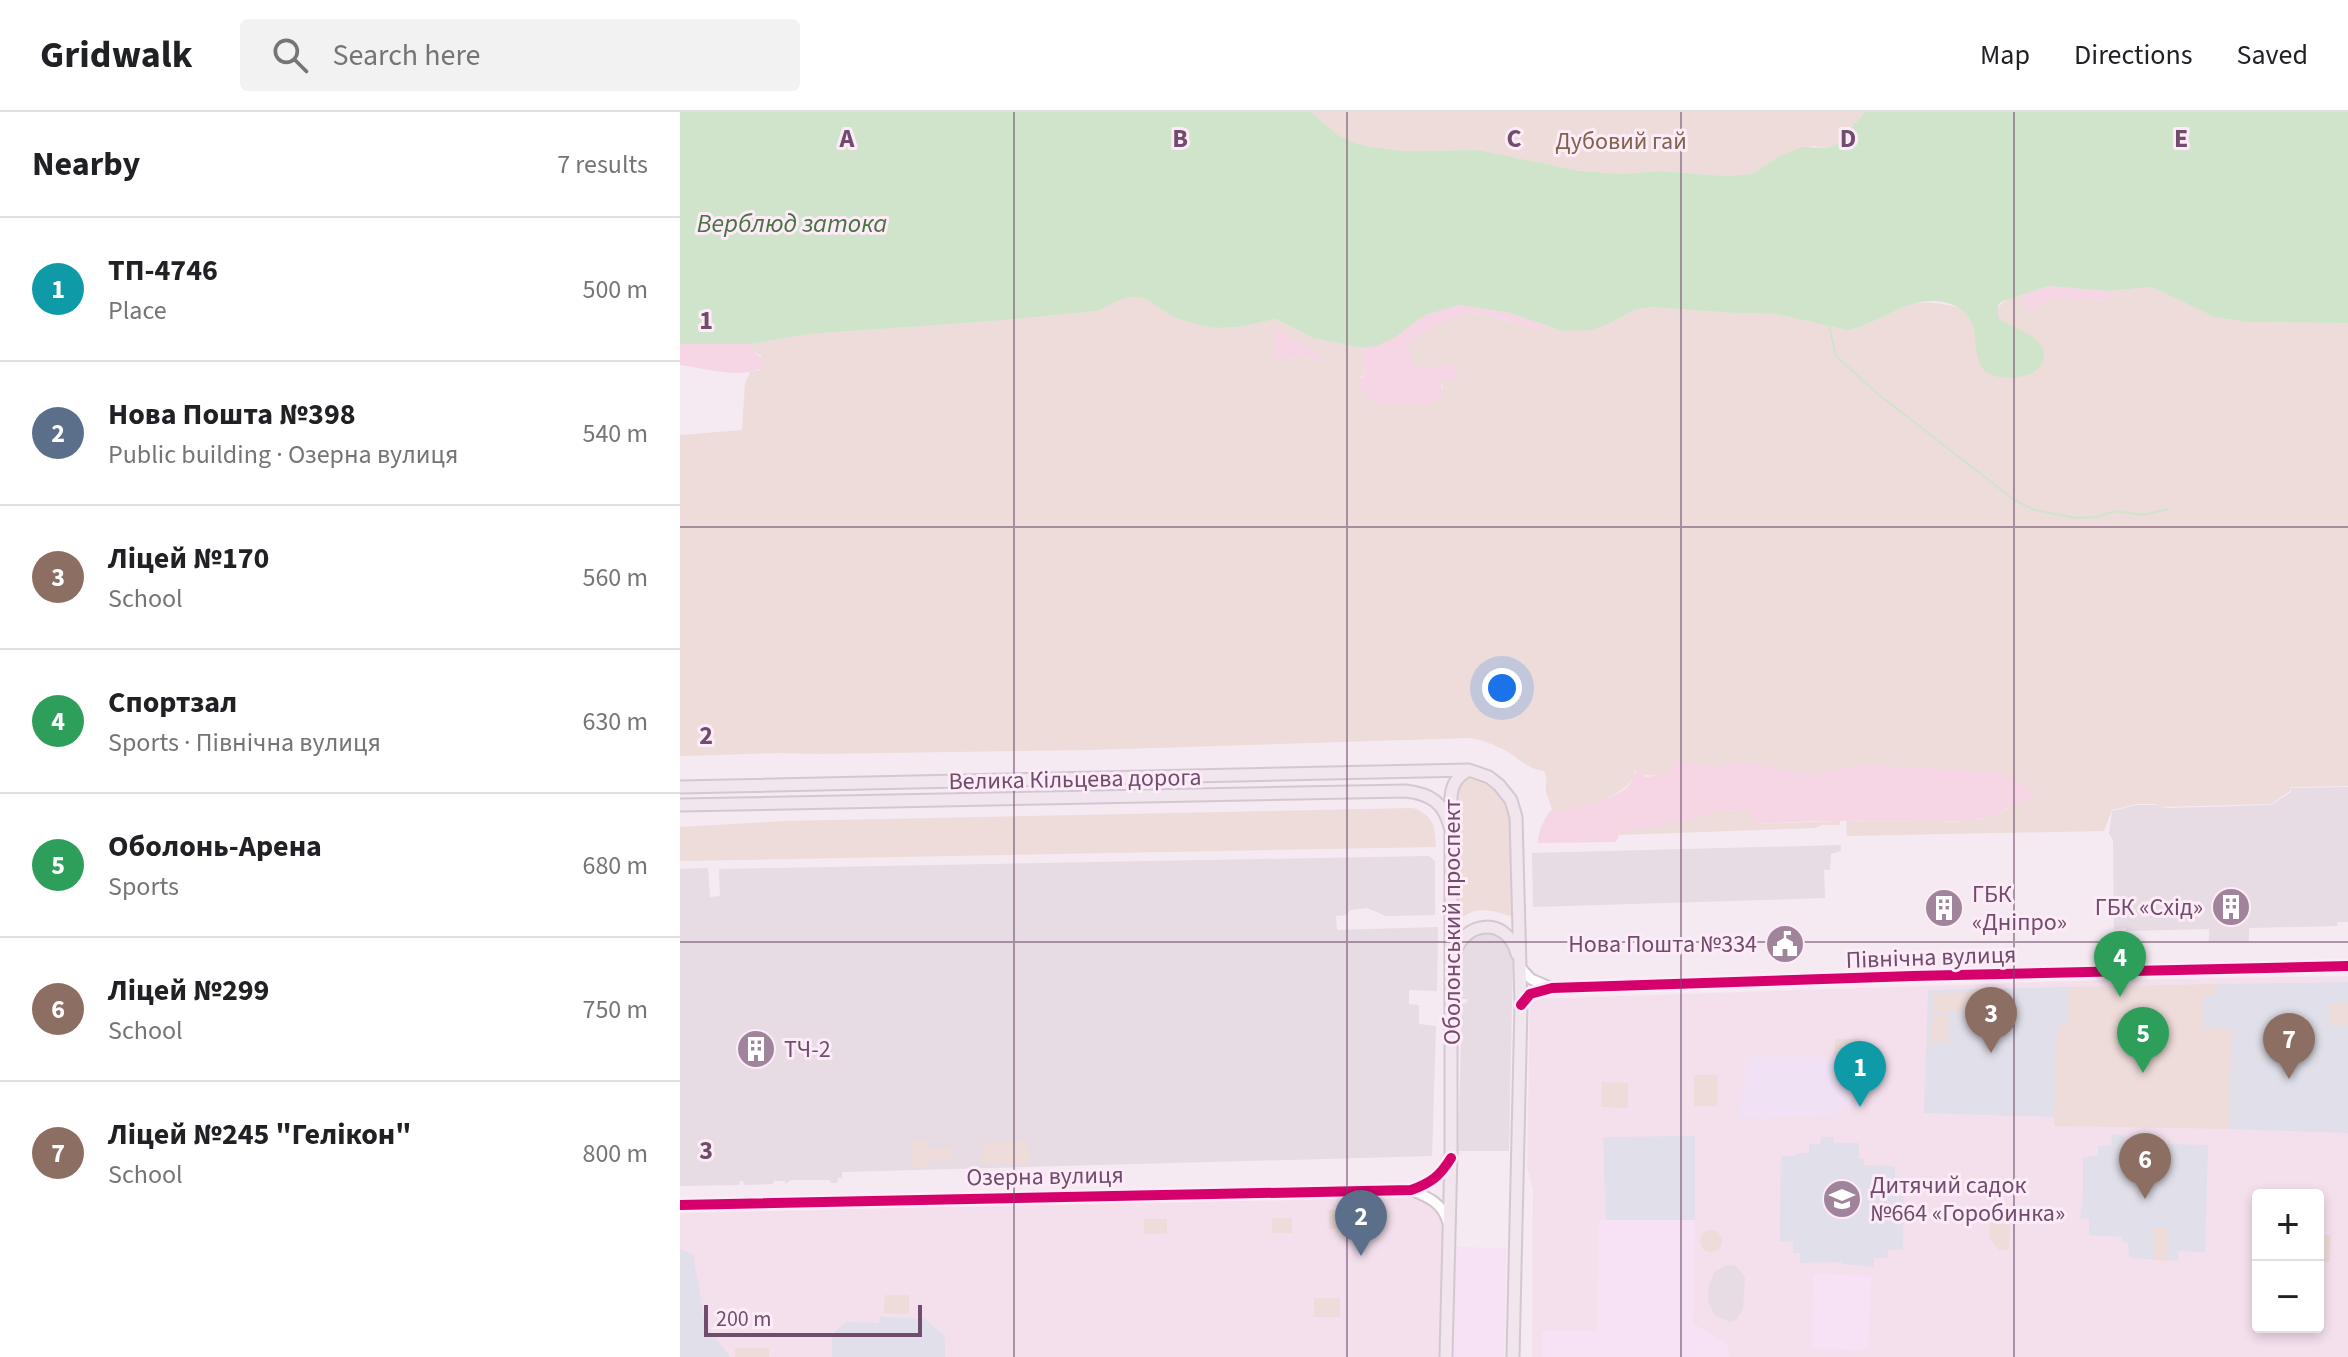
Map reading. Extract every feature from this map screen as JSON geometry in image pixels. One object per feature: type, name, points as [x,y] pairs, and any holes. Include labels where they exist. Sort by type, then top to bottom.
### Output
[{"type":"main road","name":"Велика Кільцева дорога","points":[[680,787],[1469,770]]},
{"type":"main road","name":"Оболонський проспект","points":[[1446,1357],[1451,1158],[1450,827],[1452,787],[1459,776],[1469,770],[1489,777],[1499,785],[1511,800],[1516,817],[1521,1005],[1513,1357]]},
{"type":"main road","name":"Велика Кільцева дорога","points":[[680,805],[1406,791],[1421,793],[1441,805],[1450,827]]},
{"type":"main road","points":[[1451,967],[1460,940],[1470,931],[1488,927],[1498,930],[1512,942],[1520,967]]},
{"type":"street","name":"Північна вулиця","points":[[1521,1005],[1530,994],[1552,988],[2348,966]]},
{"type":"street","points":[[1520,967],[1531,979],[1552,988]]},
{"type":"street","points":[[1411,1190],[1437,1178],[1451,1158]]},
{"type":"street","points":[[1411,1190],[1439,1206],[1449,1225]]},
{"type":"street","name":"Озерна вулиця","points":[[680,1205],[1411,1190]]},
{"type":"shaded area","points":[[2348,787],[2348,922],[2338,922],[2337,926],[2249,928],[2249,942],[2209,942],[2209,929],[2114,929],[2113,840],[2109,834],[2112,811],[2137,805],[2170,808],[2271,805],[2291,792],[2291,788]]},
{"type":"shaded area","points":[[1841,845],[1841,851],[1831,854],[1830,870],[1824,870],[1825,898],[1533,907],[1532,853]]},
{"type":"shaded area","points":[[1429,856],[1435,861],[1435,915],[1386,916],[1367,908],[1336,916],[1337,930],[1438,927],[1437,991],[1409,990],[1409,1004],[1419,1005],[1419,1024],[1436,1026],[1432,1156],[842,1172],[842,1178],[838,1178],[837,1183],[829,1180],[791,1180],[785,1184],[785,1181],[774,1181],[773,1184],[744,1185],[740,1181],[739,1185],[680,1186],[680,869],[708,868],[710,897],[720,896],[719,869]]},
{"type":"shaded area","points":[[1482,930],[1500,933],[1513,951],[1509,1151],[1458,1151],[1462,1004],[1467,1002],[1467,999],[1462,999],[1463,952],[1467,939]]},
{"type":"shaded area","points":[[2348,976],[2348,1357],[1729,1357],[1728,1345],[1693,1324],[1694,1220],[1597,1331],[1543,1332],[1542,1357],[1532,1357],[1533,1189],[1527,1167],[1530,999],[2076,981]]},
{"type":"shaded area","points":[[2348,982],[2348,1133],[2229,1129],[2231,1030],[2204,1027],[2204,995],[2215,995],[2215,984]]},
{"type":"shaded area","points":[[2067,987],[2067,1025],[2057,1028],[2054,1117],[1924,1113],[1928,990]]},
{"type":"shaded area","points":[[1747,1057],[1851,1059],[1851,1102],[1832,1115],[1739,1118]]},
{"type":"shaded area","points":[[2112,1134],[2124,1135],[2125,1143],[2208,1145],[2205,1252],[2178,1251],[2178,1261],[2129,1258],[2128,1243],[2122,1241],[2122,1237],[2089,1235],[2089,1219],[2080,1218],[2083,1157],[2098,1156],[2098,1146],[2111,1145]]},
{"type":"shaded area","points":[[1695,1136],[1695,1220],[1606,1220],[1603,1137]]},
{"type":"shaded area","name":"Дитячий садок №664 «Горобинка»","points":[[1821,1137],[1834,1137],[1834,1143],[1859,1143],[1859,1159],[1864,1159],[1864,1165],[1895,1166],[1895,1186],[1904,1186],[1903,1250],[1888,1250],[1888,1258],[1874,1258],[1874,1267],[1841,1262],[1800,1263],[1800,1253],[1793,1253],[1793,1242],[1780,1241],[1781,1156],[1809,1153],[1809,1144],[1820,1144]]},
{"type":"shaded area","points":[[1409,1195],[1428,1202],[1442,1216],[1441,1357],[680,1357],[680,1213]]},
{"type":"shaded area","points":[[1695,1220],[1693,1324],[1728,1345],[1729,1357],[1542,1357],[1542,1331],[1597,1331],[1598,1222]]},
{"type":"shaded area","points":[[1455,1247],[1506,1248],[1504,1357],[1454,1357]]},
{"type":"shaded area","points":[[680,1249],[693,1254],[705,1324],[730,1357],[680,1357]]},
{"type":"shaded area","points":[[1727,1265],[1736,1266],[1745,1277],[1743,1309],[1736,1320],[1730,1322],[1715,1316],[1708,1301],[1715,1271]]},
{"type":"shaded area","points":[[1813,1274],[1871,1276],[1868,1350],[1812,1348]]},
{"type":"shaded area","points":[[880,1317],[925,1319],[945,1337],[945,1357],[832,1357],[832,1334],[847,1322],[879,1323]]},
{"type":"green space","name":"Дубовий гай","points":[[1311,112],[1865,112],[1836,145],[1827,148],[1813,146],[1782,155],[1751,174],[1727,176],[1659,171],[1621,174],[1580,171],[1479,150],[1406,151],[1371,147],[1338,135]]},
{"type":"green space","points":[[2152,287],[2214,317],[2247,322],[2348,323],[2348,786],[2291,787],[2290,791],[2271,804],[2157,807],[2156,804],[2137,804],[2112,810],[2104,831],[1847,836],[1846,821],[1952,822],[1983,819],[2019,801],[2031,799],[1831,770],[1814,775],[1799,774],[1740,763],[1716,769],[1699,764],[1688,765],[1652,776],[1635,771],[1624,788],[1613,795],[1587,806],[1561,810],[1552,809],[1544,771],[1529,766],[1494,745],[1469,738],[1090,750],[680,756],[680,435],[742,430],[745,384],[750,372],[760,370],[761,356],[754,352],[750,344],[810,334],[1098,311],[1124,298],[1134,297],[1145,299],[1175,318],[1217,328],[1274,319],[1313,338],[1362,348],[1365,372],[1360,378],[1443,389],[1443,379],[1455,379],[1445,365],[1420,370],[1411,361],[1408,345],[1437,324],[1463,314],[1480,314],[1508,321],[1510,313],[1562,331],[1609,324],[1634,310],[1650,307],[1776,314],[1847,330],[1919,303],[1939,303],[1997,314],[2003,303],[2024,294],[2027,307],[2061,296],[2110,300],[2112,294],[2108,291]],"holes":[[[1288,337],[1309,346],[1316,361],[1300,355],[1289,361],[1284,356]]]},
{"type":"green space","points":[[1466,777],[1483,780],[1490,785],[1506,805],[1512,821],[1517,918],[1480,910],[1455,919],[1458,878],[1456,787]]},
{"type":"green space","points":[[1413,808],[1425,814],[1432,823],[1436,847],[680,861],[680,827],[786,821]]},
{"type":"green space","points":[[1747,810],[1755,824],[1840,821],[1840,825],[1620,835],[1620,831],[1693,819],[1714,811]]},
{"type":"green space","points":[[2215,984],[2215,995],[2204,996],[2204,1027],[2231,1029],[2229,1129],[2054,1126],[2057,1027],[2067,1025],[2067,987]]},
{"type":"green space","points":[[1974,992],[1975,1011],[1933,1012],[1932,993]]},
{"type":"green space","points":[[2330,1003],[2348,1004],[2348,1025],[2330,1025]]},
{"type":"green space","points":[[1932,1014],[1949,1014],[1948,1043],[1930,1042]]},
{"type":"green space","points":[[1835,1039],[1860,1039],[1859,1057],[1834,1056]]},
{"type":"green space","points":[[1694,1075],[1718,1075],[1717,1106],[1694,1106]]},
{"type":"green space","points":[[1602,1082],[1628,1083],[1628,1108],[1601,1107]]},
{"type":"green space","points":[[911,1141],[928,1141],[928,1149],[951,1148],[951,1160],[928,1161],[928,1168],[912,1168]]},
{"type":"green space","points":[[1028,1141],[1029,1163],[982,1164],[981,1143]]},
{"type":"green space","points":[[1329,1210],[1344,1210],[1344,1229],[1329,1229]]},
{"type":"green space","points":[[1272,1218],[1292,1218],[1292,1233],[1272,1233]]},
{"type":"green space","points":[[1144,1219],[1167,1219],[1167,1234],[1144,1234]]},
{"type":"green space","points":[[1990,1223],[2010,1224],[2009,1250],[1999,1250],[1989,1238]]},
{"type":"green space","points":[[2153,1227],[2168,1227],[2167,1261],[2153,1260]]},
{"type":"green space","points":[[1711,1230],[1719,1233],[1722,1241],[1719,1249],[1711,1252],[1703,1249],[1700,1241],[1703,1233]]},
{"type":"green space","points":[[2324,1235],[2331,1235],[2330,1262],[2324,1262]]},
{"type":"green space","points":[[885,1295],[909,1295],[909,1314],[884,1313]]},
{"type":"green space","points":[[1314,1298],[1340,1298],[1340,1317],[1314,1317]]},
{"type":"green space","points":[[735,1348],[769,1348],[769,1357],[735,1357]]},
{"type":"sand","points":[[2048,286],[2108,291],[2112,294],[2110,300],[2061,298],[2043,303],[2033,310],[2027,307],[2024,294]]},
{"type":"sand","points":[[1459,305],[1510,313],[1549,328],[1532,328],[1473,313],[1463,314],[1408,345],[1411,361],[1420,370],[1445,365],[1453,366],[1458,372],[1454,379],[1443,379],[1442,395],[1427,403],[1407,406],[1385,405],[1365,396],[1358,384],[1365,372],[1362,348],[1387,340],[1427,314]]},
{"type":"sand","points":[[1278,332],[1309,346],[1322,358],[1320,362],[1300,355],[1288,361],[1284,356],[1274,355],[1274,334]]},
{"type":"sand","points":[[680,344],[750,344],[765,362],[764,367],[734,373],[680,365]]},
{"type":"sand","points":[[1678,760],[1716,769],[1729,762],[1761,764],[1795,774],[1815,775],[1869,765],[1993,772],[2016,779],[2030,788],[2033,794],[2031,799],[1993,815],[1967,821],[1755,824],[1747,810],[1714,811],[1693,819],[1621,831],[1616,842],[1538,843],[1542,825],[1552,809],[1568,809],[1600,801],[1625,789],[1638,768],[1646,777],[1656,776]]},
{"type":"water","name":"Верблюд затока","points":[[680,112],[1311,112],[1338,135],[1371,147],[1406,151],[1479,150],[1580,171],[1621,174],[1659,171],[1727,176],[1751,174],[1802,147],[1827,148],[1836,145],[1865,112],[2348,112],[2348,323],[2247,322],[2214,317],[2152,287],[2108,291],[2048,286],[2001,302],[1998,306],[1998,318],[2036,339],[2044,352],[2043,361],[2033,372],[2005,378],[1983,369],[1972,323],[1967,315],[1947,303],[1933,301],[1908,306],[1847,330],[1776,314],[1650,307],[1634,310],[1591,330],[1562,331],[1510,313],[1459,305],[1425,315],[1394,338],[1362,348],[1313,338],[1275,319],[1238,327],[1200,325],[1175,318],[1145,299],[1134,297],[1124,298],[1098,311],[810,334],[750,344],[680,344]]},
{"type":"waterway","points":[[1829,326],[1836,356],[1878,394],[2013,499],[2034,510],[2076,518],[2097,517],[2116,511],[2143,515],[2168,509]]},
{"type":"cycle path","points":[[1521,1005],[1530,994],[1552,988],[2348,966]]},
{"type":"cycle path","points":[[680,1205],[1411,1190],[1434,1178],[1451,1158]]},
{"type":"place","name":"ГБК «Схід»","points":[[2231,907]]},
{"type":"place","name":"ГБК «Дніпро»","points":[[1944,908]]},
{"type":"place","name":"Нова Пошта №334","points":[[1785,944]]},
{"type":"place","name":"Спортзал","points":[[2120,997]]},
{"type":"place","name":"ТЧ-2","points":[[756,1049]]},
{"type":"place","name":"Ліцей №170","points":[[1991,1053]]},
{"type":"place","name":"Оболонь-Арена","points":[[2143,1073]]},
{"type":"place","name":"Ліцей №245 \"Гелікон\"","points":[[2289,1079]]},
{"type":"place","name":"ТП-4746","points":[[1860,1107]]},
{"type":"place","name":"Дитячий садок №664 «Горобинка»","points":[[1842,1199]]},
{"type":"place","name":"Ліцей №299","points":[[2145,1199]]},
{"type":"place","name":"Нова Пошта №398","points":[[1361,1256]]}]
